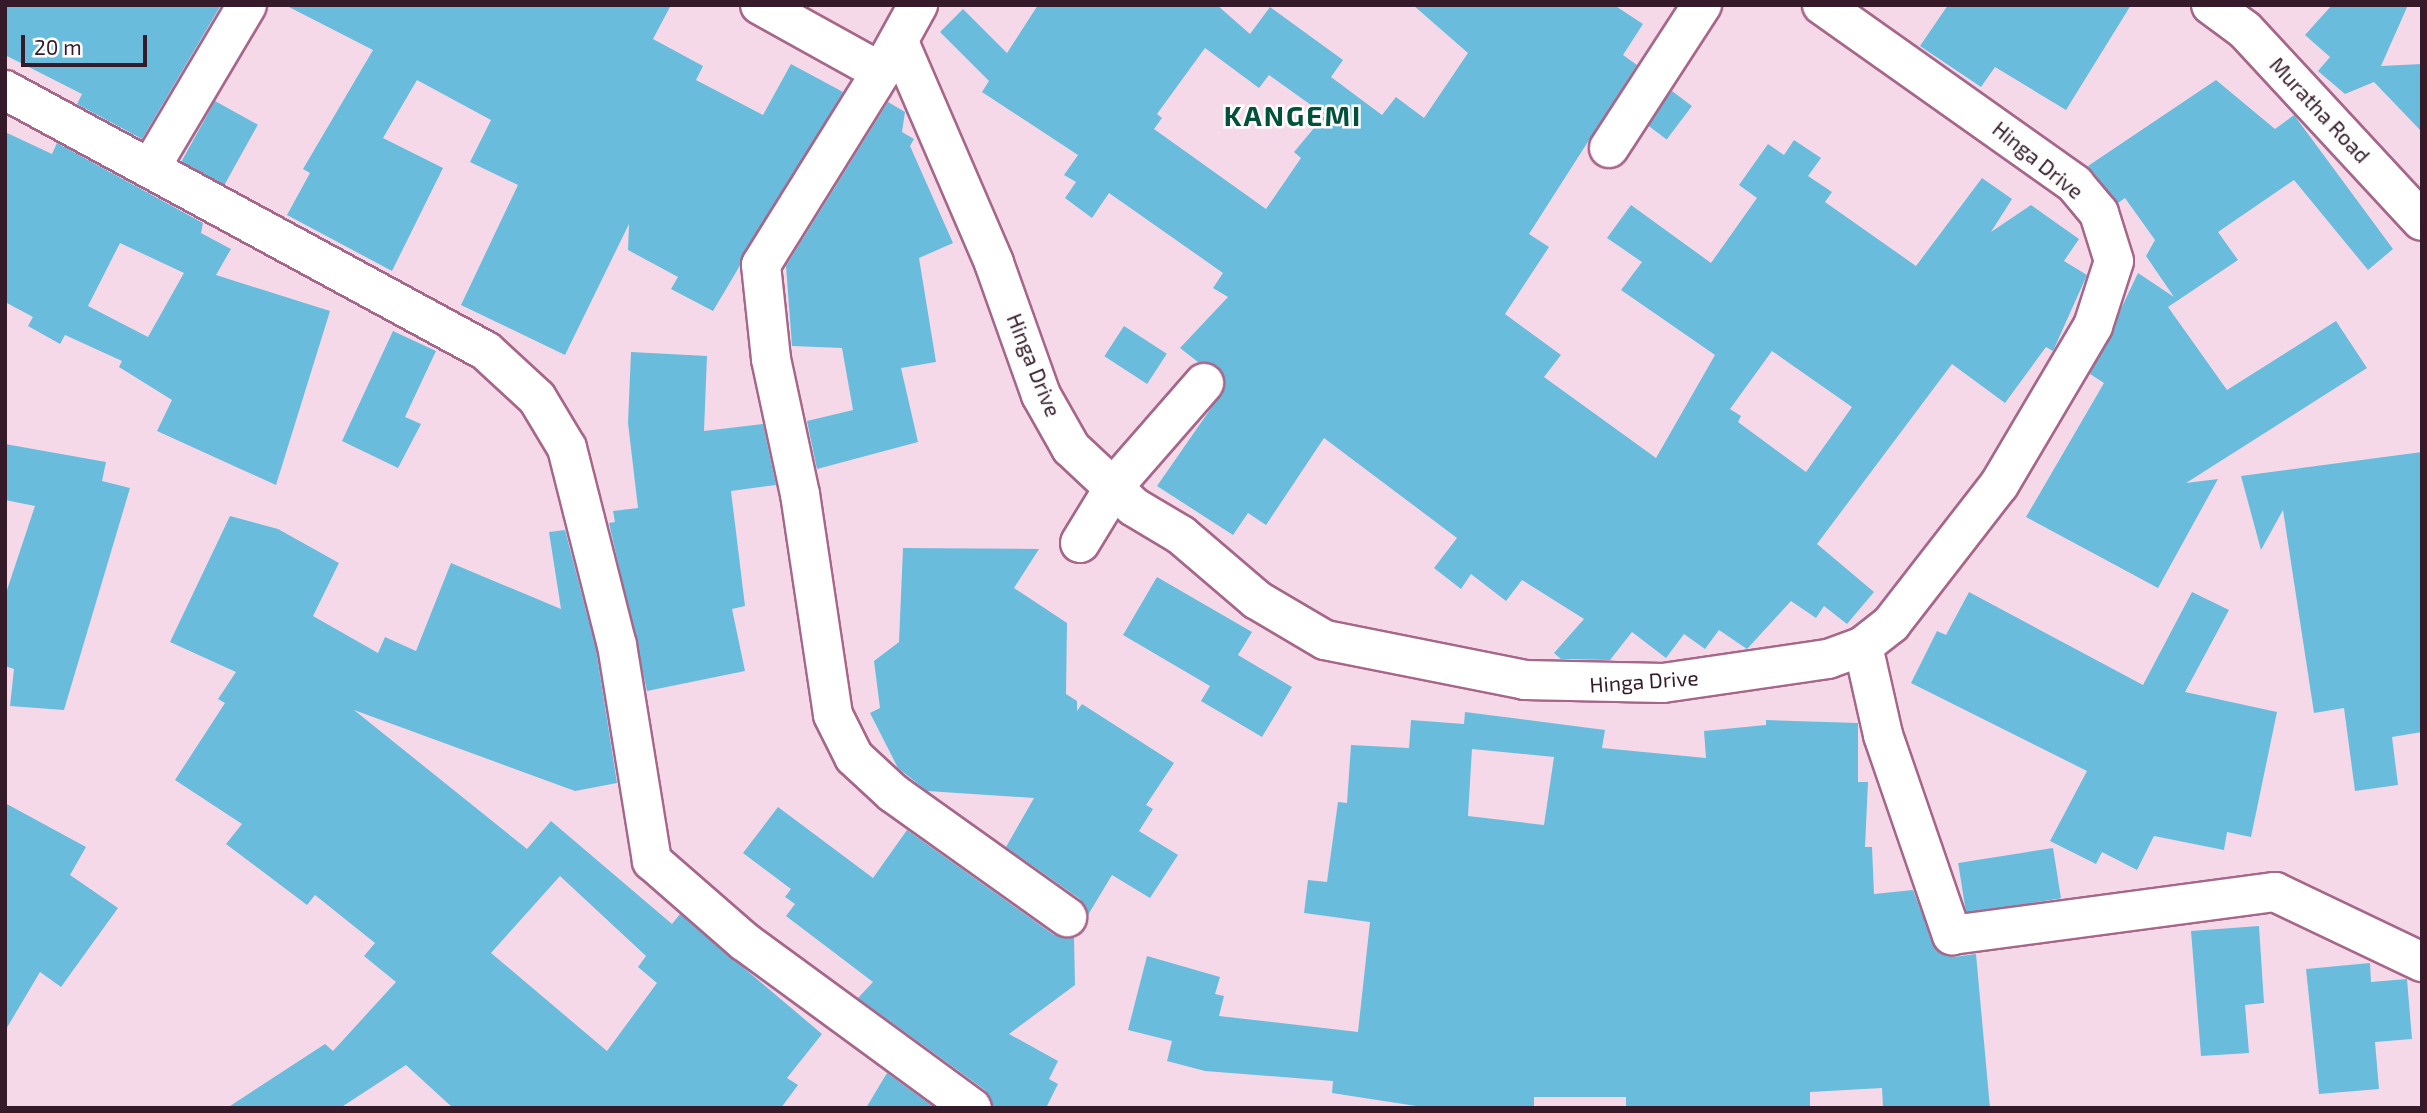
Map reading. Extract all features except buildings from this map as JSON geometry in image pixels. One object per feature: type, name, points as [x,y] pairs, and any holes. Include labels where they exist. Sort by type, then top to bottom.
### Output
[{"type":"street","points":[[152,165],[247,5]]},
{"type":"street","points":[[760,5],[890,57]]},
{"type":"street","points":[[918,5],[890,57],[761,265],[771,359],[800,494],[832,715],[854,757],[893,793],[1067,917]]},
{"type":"street","points":[[1609,148],[1702,5]]},
{"type":"street","name":"Hinga Drive","points":[[890,57],[994,263],[1041,395],[1071,448],[1116,484],[1134,506],[1181,535],[1257,600],[1325,640],[1413,661],[1537,681],[1663,683],[1829,659],[1863,646],[1891,624],[1999,485],[2093,326],[2115,261],[2099,213],[2075,184],[1822,5]]},
{"type":"street","name":"Muratha Road","points":[[2211,5],[2245,30],[2420,215]]},
{"type":"street","points":[[5,90],[152,165],[486,351],[537,398],[568,448],[617,645],[652,861],[745,942],[972,1108]]},
{"type":"street","points":[[1080,543],[1116,484],[1204,383]]},
{"type":"street","points":[[1863,646],[1883,735],[1952,935],[2275,892],[2422,962]]},
{"type":"district","name":"KANGEMI","points":[[1293,115]]}]
